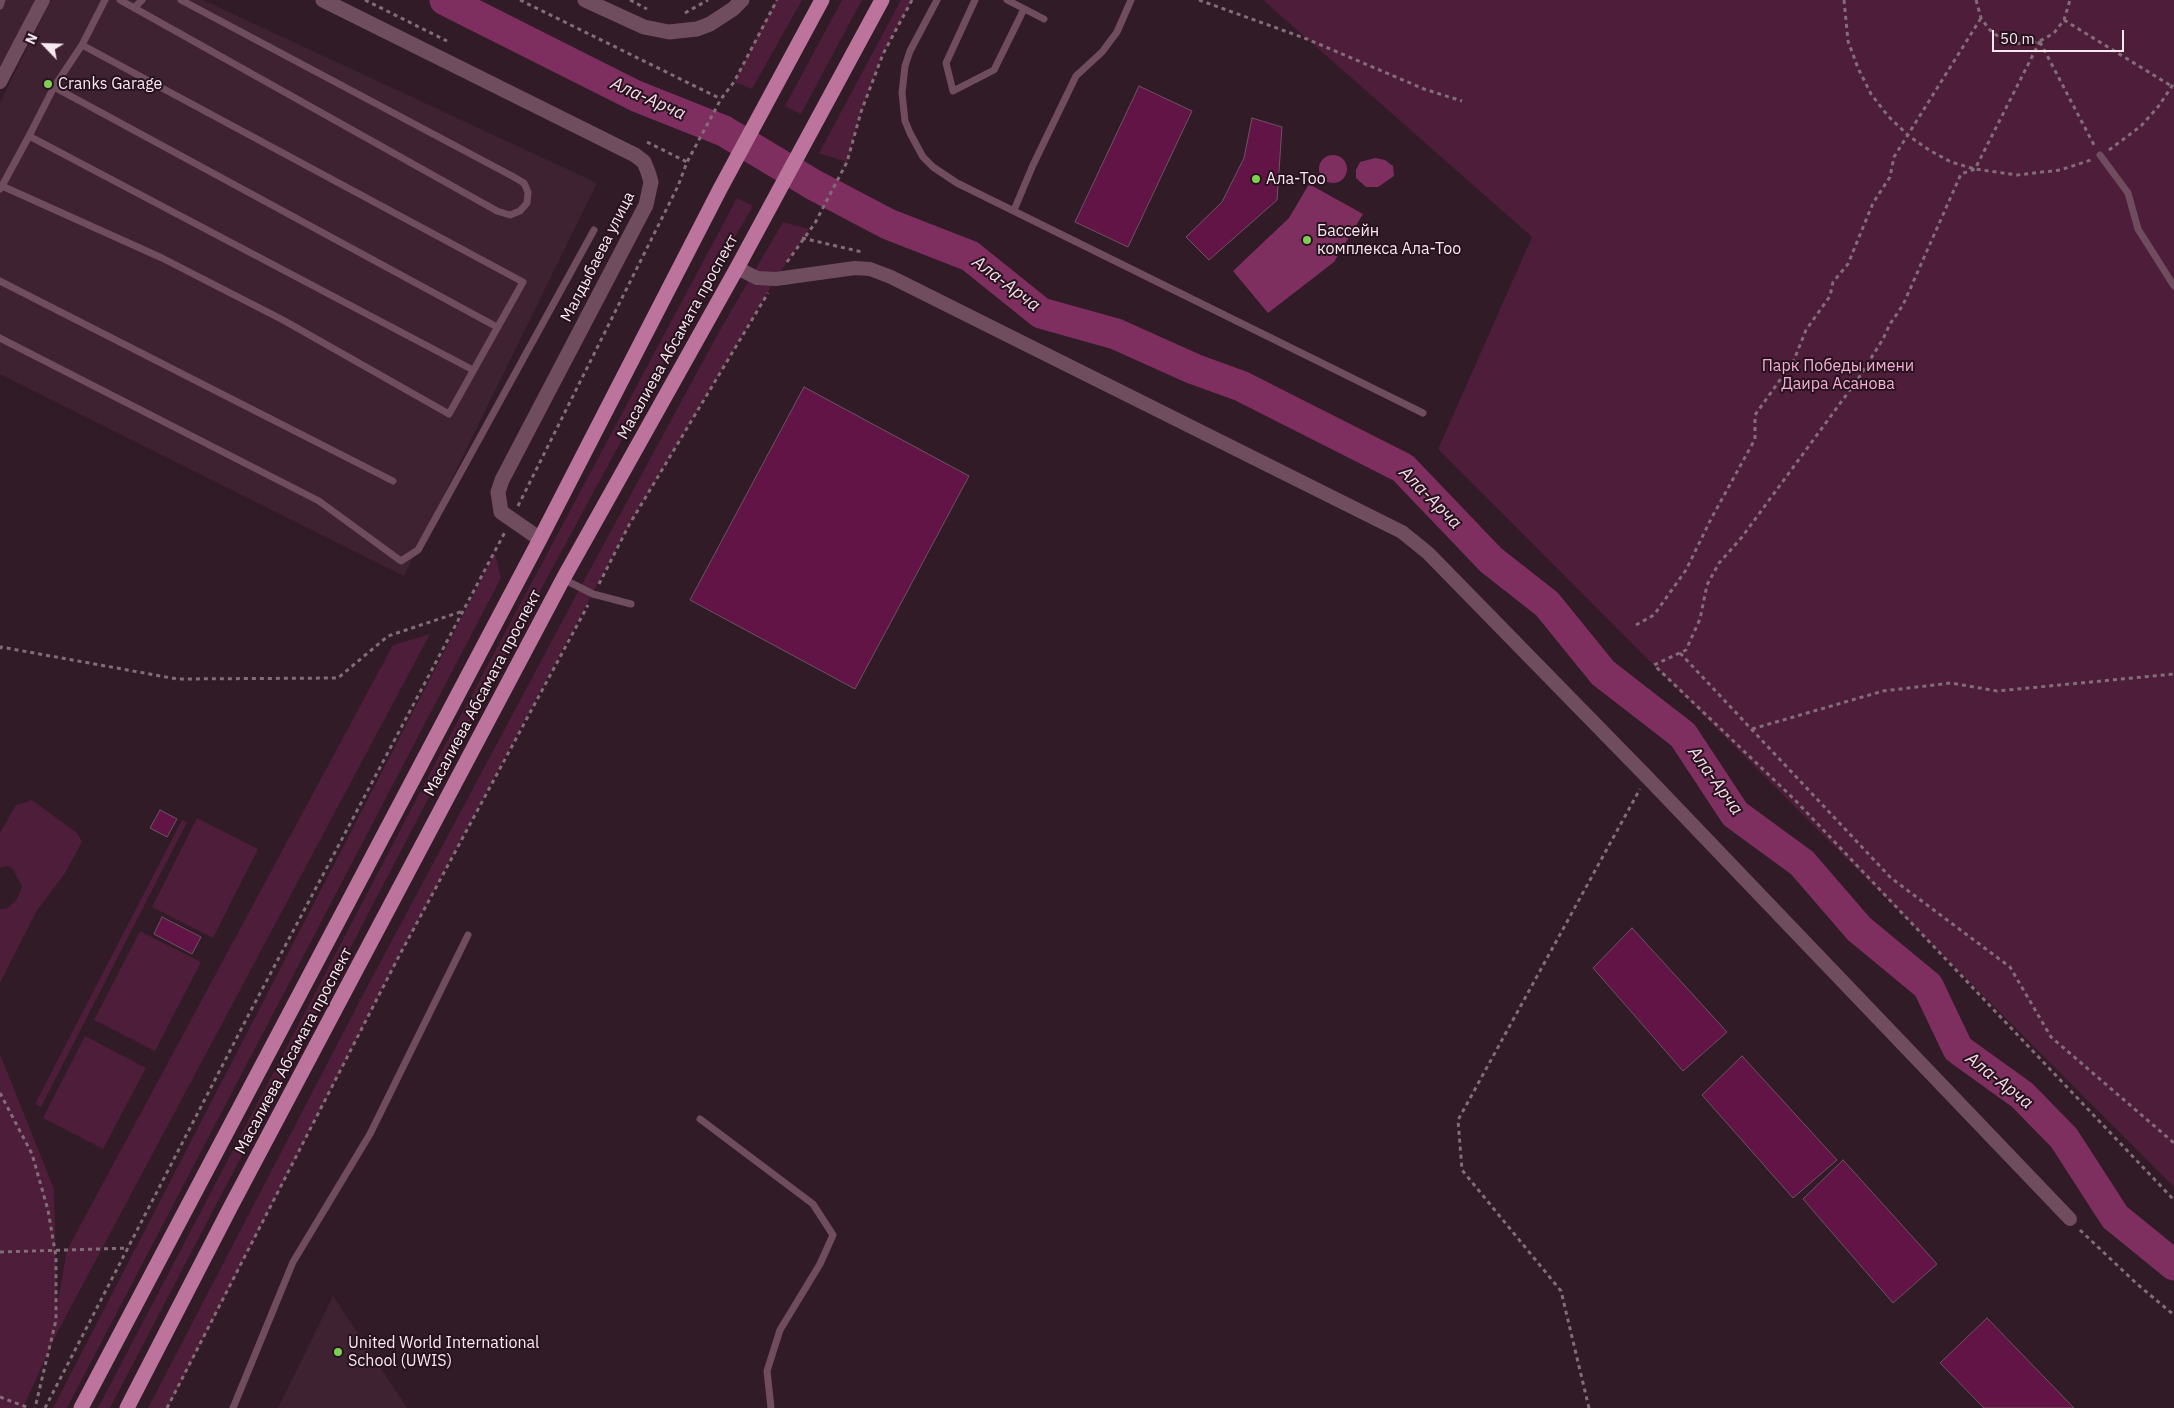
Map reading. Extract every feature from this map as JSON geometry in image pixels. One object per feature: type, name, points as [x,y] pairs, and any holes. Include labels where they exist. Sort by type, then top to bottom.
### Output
[{"type":"main road","name":"Масалиева Абсамата проспект","points":[[80,1408],[540,538],[720,189],[822,0]]},
{"type":"main road","name":"Масалиева Абсамата проспект","points":[[127,1408],[230,1208],[564,579],[737,268],[882,0]]},
{"type":"street","points":[[0,82],[44,0]]},
{"type":"street","name":"Малдыбаева улица","points":[[323,0],[636,155],[644,162],[651,182],[646,205],[502,480],[498,492],[501,512],[540,538]]},
{"type":"street","points":[[585,0],[644,27],[669,32],[697,29],[710,24],[733,9],[742,0]]},
{"type":"street","points":[[737,268],[757,278],[776,279],[856,268],[870,269],[890,277],[1402,532],[1428,553],[1647,777],[2070,1219]]},
{"type":"lane","points":[[0,6],[2,0]]},
{"type":"lane","points":[[82,45],[522,282],[449,414],[283,320],[162,258],[1,188],[54,87],[82,45],[105,0]]},
{"type":"lane","points":[[120,0],[498,211],[510,215],[520,211],[527,203],[528,192],[524,183],[181,0]]},
{"type":"lane","points":[[134,8],[142,0]]},
{"type":"lane","points":[[937,0],[905,66],[902,93],[905,121],[923,156],[933,167],[957,182],[1423,413]]},
{"type":"lane","points":[[975,0],[946,63],[953,91],[994,70],[1024,9]]},
{"type":"lane","points":[[1007,0],[1044,19]]},
{"type":"lane","points":[[1014,210],[1032,165],[1076,76],[1102,52],[1117,32],[1131,0]]},
{"type":"lane","points":[[54,87],[497,327]]},
{"type":"lane","points":[[29,136],[474,370]]},
{"type":"lane","points":[[2100,156],[2128,193],[2138,229],[2174,286]]},
{"type":"lane","points":[[0,338],[319,501],[401,560],[418,550],[594,230]]},
{"type":"lane","points":[[0,281],[393,481]]},
{"type":"lane","points":[[564,579],[593,594],[631,604]]},
{"type":"lane","points":[[234,1408],[293,1262],[370,1134],[468,935]]},
{"type":"lane","points":[[700,1119],[813,1204],[833,1234],[820,1264],[780,1330],[767,1371],[771,1408]]},
{"type":"path","points":[[520,0],[721,99]]},
{"type":"path","points":[[630,0],[650,10]]},
{"type":"path","points":[[677,14],[687,12],[708,0]]},
{"type":"path","points":[[45,1408],[249,1014],[512,519],[678,186],[688,162],[721,99],[734,82],[776,0]]},
{"type":"path","points":[[167,1408],[398,958],[629,525],[776,279],[802,238],[814,223],[847,162],[861,112],[883,54],[912,0]]},
{"type":"path","points":[[1199,0],[1307,39],[1424,89],[1462,101]]},
{"type":"path","points":[[1844,0],[1848,41],[1858,68],[1871,94],[1888,116],[1909,136],[1951,162],[1975,170],[2003,174],[2038,174],[2060,170],[2100,156],[2122,142],[2141,126],[2158,107],[2173,85],[2064,20]]},
{"type":"path","points":[[1976,0],[1981,18],[1989,29],[2000,38],[2012,43],[2026,44],[2040,41],[2054,33],[2064,20],[2070,0]]},
{"type":"path","points":[[1636,625],[1654,615],[1686,570],[1711,518],[1755,439],[1755,415],[1794,360],[1806,330],[1830,296],[1833,282],[1848,264],[1873,203],[1890,177],[1894,157],[1909,136],[1981,18]]},
{"type":"path","points":[[2040,41],[2100,156]]},
{"type":"path","points":[[2040,41],[1975,170],[1961,174],[1903,306],[1858,378],[1742,537],[1719,563],[1707,585],[1700,620],[1686,650],[1654,665],[1794,800],[2174,1200]]},
{"type":"path","points":[[672,155],[688,162]]},
{"type":"path","points":[[802,238],[852,249],[869,256]]},
{"type":"path","points":[[0,649],[1,647],[176,679],[338,678],[388,636],[464,611]]},
{"type":"path","points":[[1680,653],[1891,878],[2010,967],[2051,1037],[2174,1142]]},
{"type":"path","points":[[1752,729],[1883,691],[1951,683],[1997,691],[2174,674]]},
{"type":"path","points":[[1589,1408],[1561,1291],[1462,1170],[1458,1120],[1647,777]]},
{"type":"path","points":[[0,1093],[32,1154],[48,1210],[55,1251],[56,1320],[35,1408]]},
{"type":"path","points":[[2070,1219],[2174,1315]]},
{"type":"path","points":[[2083,1232],[2085,1227]]},
{"type":"path","points":[[0,1252],[128,1248]]},
{"type":"path","points":[[0,1397],[28,1408]]},
{"type":"shaded area","points":[[0,0],[37,0],[0,67]]},
{"type":"shaded area","points":[[51,0],[203,0],[597,183],[404,576],[0,374],[0,103]]},
{"type":"shaded area","points":[[1333,155],[1343,159],[1347,169],[1343,179],[1333,183],[1323,179],[1319,169],[1323,159]]},
{"type":"shaded area","points":[[1375,158],[1385,160],[1393,166],[1394,176],[1378,187],[1366,187],[1356,178],[1356,170],[1360,162]]},
{"type":"shaded area","name":"Бассейн комплекса Ала-Тоо","points":[[1309,184],[1363,214],[1334,262],[1268,313],[1233,271],[1289,218]]},
{"type":"shaded area","name":"United World International School (UWIS)","points":[[333,1296],[407,1408],[278,1408]]},
{"type":"green space","points":[[776,0],[802,0],[752,89],[734,82]]},
{"type":"green space","points":[[842,0],[862,0],[801,114],[785,106]]},
{"type":"green space","points":[[901,0],[912,0],[883,54],[861,112],[847,162],[819,153]]},
{"type":"green space","name":"Парк Победы имени Даира Асанова","points":[[1263,0],[2174,0],[2174,1187],[1438,449],[1532,237]]},
{"type":"green space","points":[[737,198],[753,206],[685,323],[439,778],[110,1408],[98,1408],[430,773]]},
{"type":"green space","points":[[783,222],[809,229],[776,279],[629,525],[398,958],[168,1408],[148,1408],[366,989],[580,588],[720,330]]},
{"type":"green space","points":[[495,553],[501,578],[67,1408],[53,1408]]},
{"type":"green space","points":[[430,634],[57,1333],[23,1408],[0,1408],[0,1054],[54,1189],[57,1306],[67,1250],[393,645]]},
{"type":"green space","points":[[32,800],[77,833],[82,842],[65,873],[36,912],[0,983],[0,909],[6,909],[17,899],[22,886],[12,868],[7,866],[0,868],[0,833],[16,805]]},
{"type":"green space","points":[[197,818],[258,849],[213,938],[152,907]]},
{"type":"green space","points":[[182,820],[187,822],[41,1107],[35,1104]]},
{"type":"green space","points":[[140,931],[201,962],[155,1051],[94,1020]]},
{"type":"green space","points":[[85,1036],[146,1068],[103,1149],[43,1118]]},
{"type":"building","points":[[1139,86],[1192,111],[1128,247],[1075,222]]},
{"type":"building","name":"Ала-Тоо","points":[[1252,118],[1282,127],[1277,200],[1209,260],[1186,237],[1222,202],[1244,158]]},
{"type":"building","points":[[804,387],[969,476],[855,689],[690,600]]},
{"type":"building","points":[[160,810],[177,819],[167,837],[150,828]]},
{"type":"building","points":[[162,917],[201,937],[192,954],[154,934]]},
{"type":"building","points":[[1632,928],[1727,1032],[1683,1071],[1593,968]]},
{"type":"building","points":[[1742,1056],[1837,1160],[1793,1198],[1702,1095]]},
{"type":"building","points":[[1843,1160],[1937,1264],[1893,1303],[1803,1199]]},
{"type":"building","points":[[1987,1318],[2074,1408],[1984,1408],[1940,1363]]},
{"type":"waterway","name":"Ала-Арча","points":[[445,0],[636,96],[724,131],[814,185],[888,224],[970,256],[1041,313],[1116,334],[1194,369],[1241,386],[1403,468],[1491,560],[1547,604],[1603,673],[1683,735],[1735,814],[1802,863],[1859,929],[1928,986],[1958,1049],[2022,1095],[2064,1138],[2115,1217],[2174,1265]]},
{"type":"place","name":"Cranks Garage","points":[[48,84]]},
{"type":"place","name":"Ала-Тоо","points":[[1256,179]]},
{"type":"place","name":"Бассейн комплекса Ала-Тоо","points":[[1307,240]]},
{"type":"place","name":"United World International School (UWIS)","points":[[338,1352]]}]
